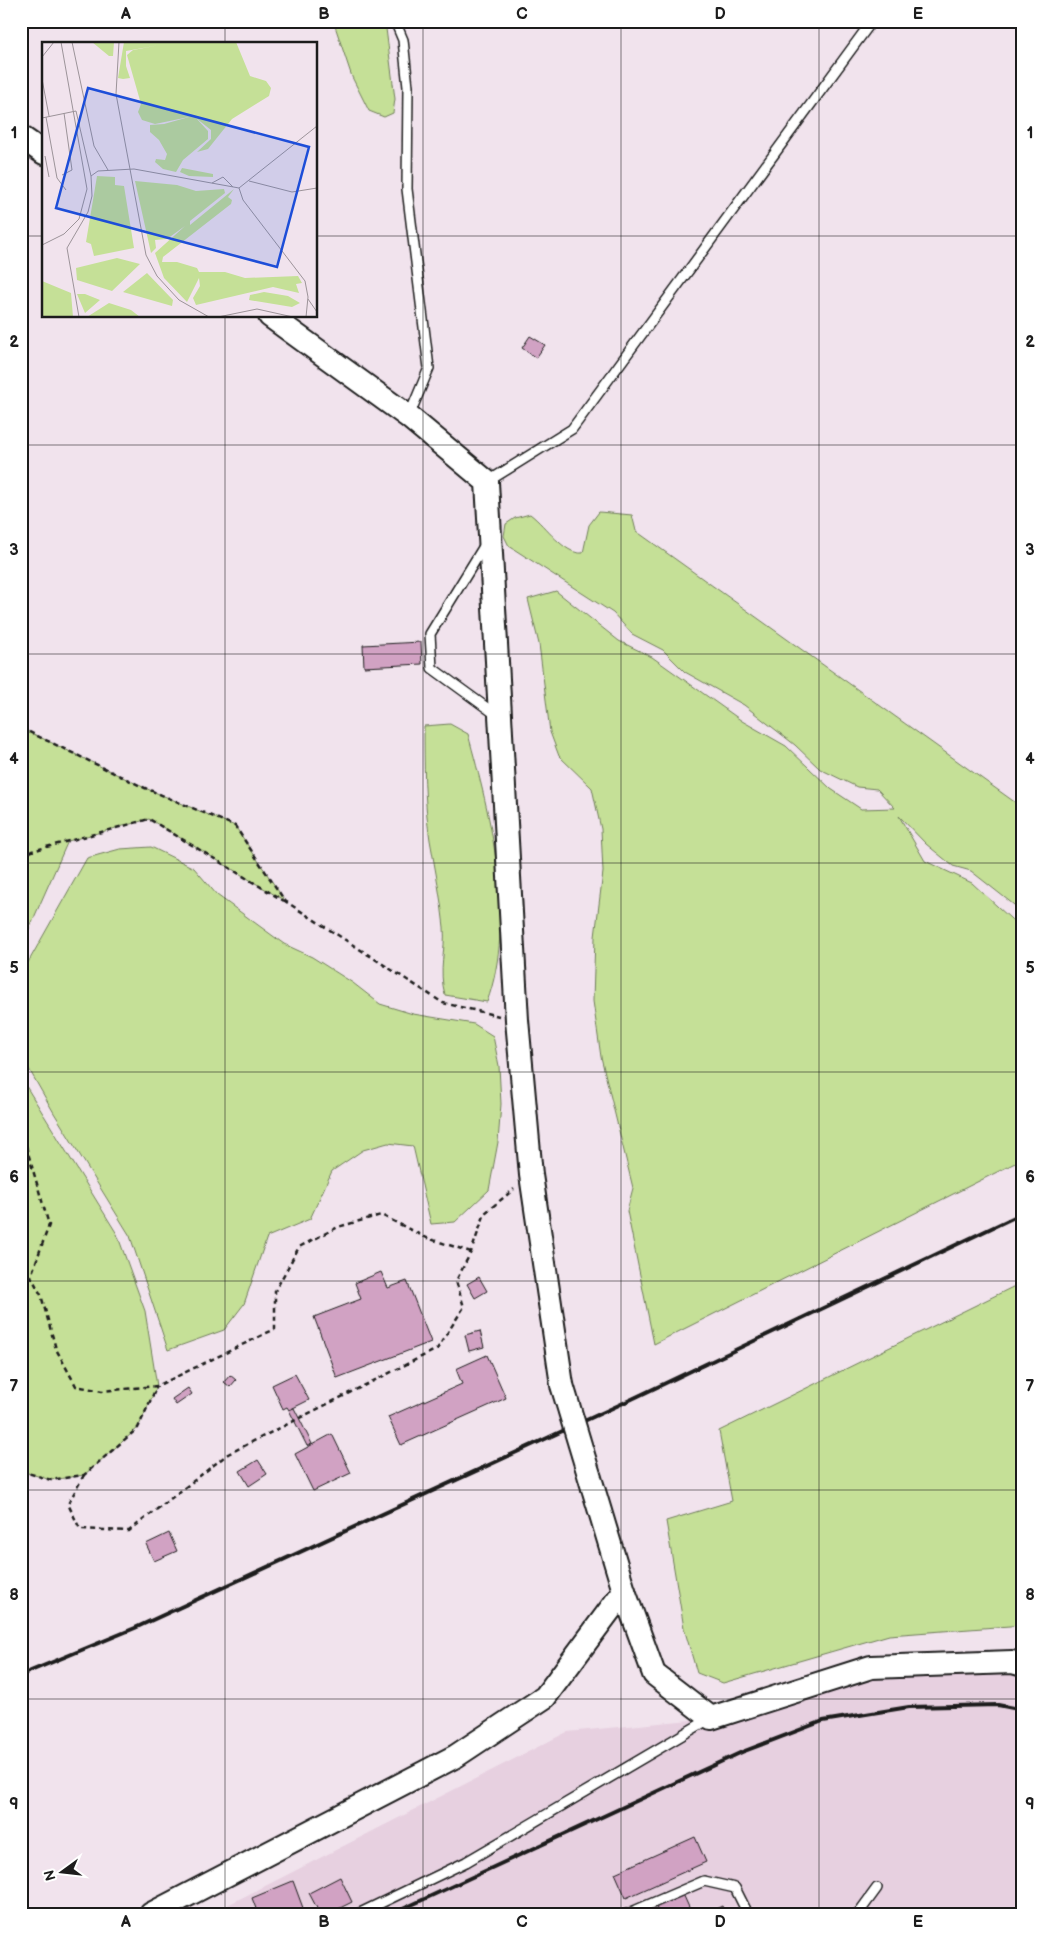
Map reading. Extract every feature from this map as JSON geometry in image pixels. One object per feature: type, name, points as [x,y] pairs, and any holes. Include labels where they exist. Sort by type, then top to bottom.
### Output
[{"type":"street","points":[[21,137],[42,152]]},
{"type":"street","points":[[273,318],[409,417],[487,482],[517,1020],[531,1175],[562,1385],[624,1591],[654,1674],[711,1718],[871,1666],[1012,1662],[1023,1665]]},
{"type":"street","points":[[151,1914],[456,1756],[545,1697],[624,1591]]},
{"type":"lane","points":[[395,21],[404,40],[408,87],[407,189],[429,368],[409,417]]},
{"type":"lane","points":[[487,482],[572,429],[872,21]]},
{"type":"lane","points":[[490,537],[430,634],[430,643],[432,668],[501,719]]},
{"type":"lane","points":[[358,1914],[466,1862],[711,1718]]},
{"type":"lane","points":[[627,1914],[704,1881],[735,1888],[748,1914]]},
{"type":"lane","points":[[858,1914],[877,1888]]},
{"type":"path","points":[[21,728],[145,788],[235,826],[285,901]]},
{"type":"path","points":[[21,856],[32,851],[149,819],[285,901],[443,1003],[517,1020]]},
{"type":"path","points":[[21,1129],[49,1225],[31,1276]]},
{"type":"path","points":[[156,1386],[138,1428],[84,1474],[68,1504],[80,1529],[128,1531],[228,1454],[437,1349],[464,1307],[456,1281],[471,1252],[484,1213],[531,1175]]},
{"type":"path","points":[[21,1273],[31,1276],[41,1295],[56,1350],[76,1386],[102,1391],[156,1386],[275,1329],[275,1291],[298,1248],[338,1227],[381,1215],[427,1238],[471,1252]]},
{"type":"path","points":[[21,1471],[51,1480],[84,1474]]},
{"type":"shaded area","points":[[1023,1665],[1023,1914],[210,1914],[567,1732],[711,1718],[871,1667]]},
{"type":"green space","points":[[341,21],[385,21],[395,99],[393,113],[384,117],[369,111],[352,77],[335,26]]},
{"type":"green space","points":[[599,512],[632,515],[636,531],[1023,808],[1023,912],[971,871],[953,866],[926,844],[899,816],[925,861],[972,883],[1023,930],[1023,1159],[654,1344],[627,1211],[633,1188],[601,1057],[593,1001],[595,937],[603,872],[601,829],[592,788],[559,756],[550,732],[539,644],[528,599],[556,591],[619,641],[652,657],[742,721],[786,746],[831,789],[861,809],[895,808],[877,789],[857,787],[820,769],[795,745],[744,705],[685,672],[663,650],[632,634],[613,613],[509,546],[504,536],[506,524],[515,518],[530,514],[562,545],[576,552],[583,553],[589,525]]},
{"type":"green space","points":[[450,724],[468,734],[492,833],[497,868],[500,937],[496,970],[487,1002],[445,995],[443,986],[444,927],[427,811],[424,726]]},
{"type":"green space","points":[[21,728],[145,788],[235,826],[285,901],[149,819],[68,841],[21,947]]},
{"type":"green space","points":[[151,847],[194,868],[217,895],[284,944],[312,957],[353,983],[380,1004],[413,1014],[474,1024],[493,1036],[499,1066],[501,1104],[498,1142],[489,1190],[455,1222],[431,1224],[413,1146],[388,1143],[363,1150],[332,1171],[310,1219],[267,1237],[244,1304],[224,1330],[168,1350],[130,1236],[54,1113],[21,1055],[21,975],[87,858],[120,849]]},
{"type":"green space","points":[[21,1078],[117,1234],[145,1311],[157,1386],[138,1428],[84,1475],[51,1480],[21,1471]]},
{"type":"green space","points":[[1023,1282],[1023,1625],[889,1635],[723,1683],[697,1673],[684,1628],[666,1521],[732,1501],[719,1431]]},
{"type":"building","points":[[530,336],[545,345],[536,358],[522,348]]},
{"type":"building","points":[[421,642],[422,664],[364,667],[363,645]]},
{"type":"building","points":[[381,1272],[388,1288],[407,1281],[431,1342],[337,1378],[314,1317],[361,1299],[355,1283]]},
{"type":"building","points":[[479,1277],[487,1291],[475,1298],[467,1284]]},
{"type":"building","points":[[480,1331],[484,1347],[469,1351],[465,1335]]},
{"type":"building","points":[[487,1355],[506,1398],[401,1445],[388,1417],[462,1384],[456,1369]]},
{"type":"building","points":[[295,1374],[309,1400],[289,1410],[287,1407],[283,1409],[272,1385]]},
{"type":"building","points":[[230,1375],[236,1380],[230,1387],[224,1382]]},
{"type":"building","points":[[188,1388],[192,1394],[176,1405],[172,1399]]},
{"type":"building","points":[[294,1408],[312,1444],[307,1446],[289,1410]]},
{"type":"building","points":[[332,1434],[351,1473],[313,1491],[295,1454]]},
{"type":"building","points":[[258,1460],[267,1474],[249,1486],[240,1471]]},
{"type":"building","points":[[169,1533],[177,1551],[154,1561],[146,1544]]},
{"type":"building","points":[[695,1837],[706,1862],[626,1898],[615,1873]]},
{"type":"building","points":[[340,1877],[352,1902],[328,1914],[320,1914],[309,1893]]},
{"type":"building","points":[[293,1881],[303,1908],[294,1911],[295,1914],[258,1914],[252,1898]]},
{"type":"building","points":[[683,1894],[692,1914],[659,1914],[656,1907]]},
{"type":"building","points":[[722,1906],[725,1914],[705,1914]]},
{"type":"railway","points":[[21,1675],[135,1628],[632,1399],[1023,1213]]},
{"type":"railway","points":[[392,1914],[742,1752],[823,1721],[909,1707],[998,1705],[1023,1710]]}]
